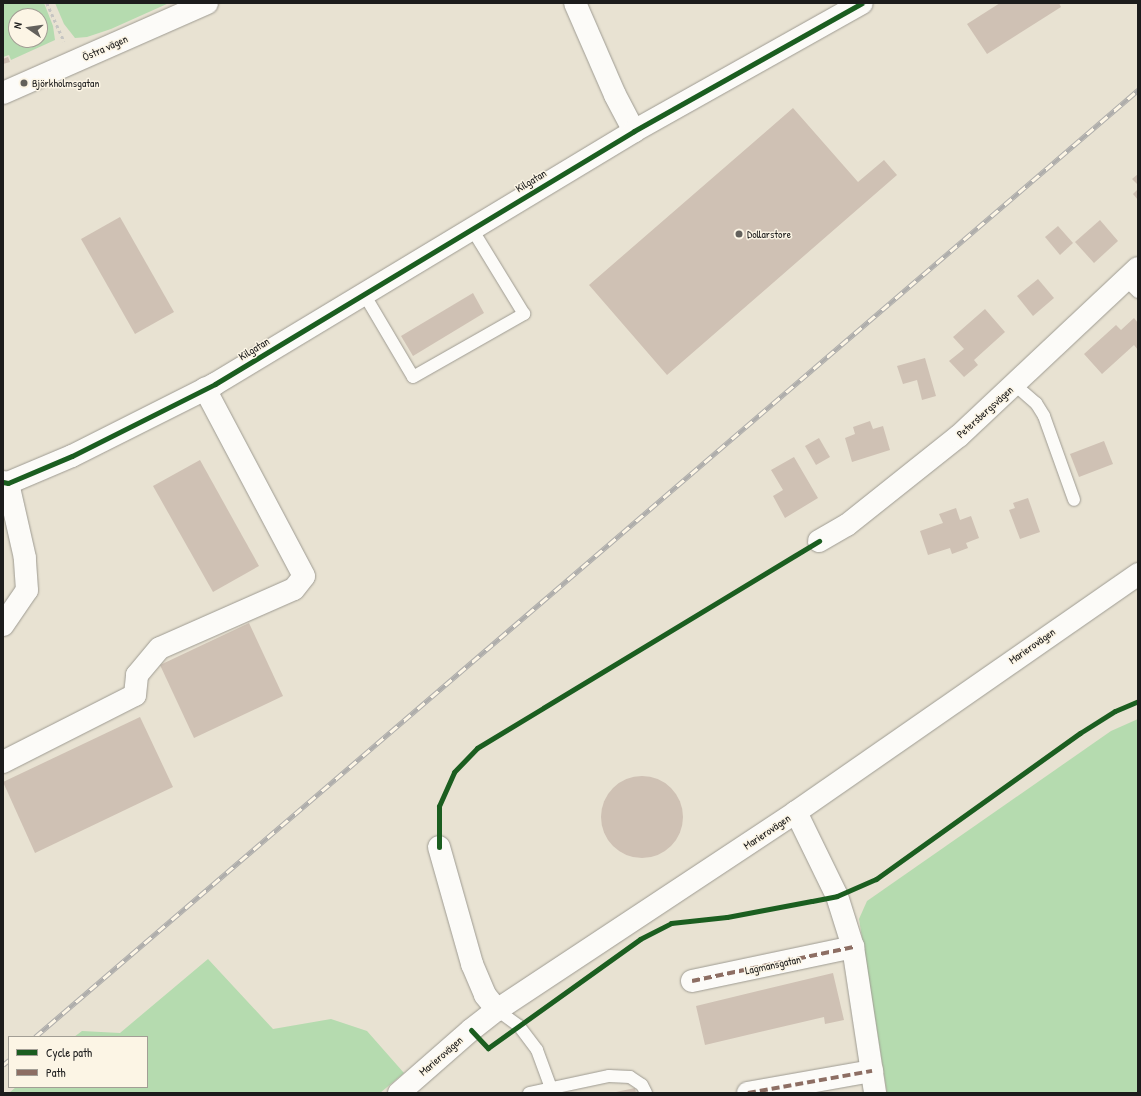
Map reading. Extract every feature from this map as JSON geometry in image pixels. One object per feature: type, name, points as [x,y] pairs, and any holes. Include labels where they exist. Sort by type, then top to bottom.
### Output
[{"type":"street","name":"Östra vägen","points":[[3,93],[207,3]]},
{"type":"street","points":[[575,3],[615,95],[634,131]]},
{"type":"street","name":"Kilgatan","points":[[5,482],[72,456],[210,387],[634,131],[862,3]]},
{"type":"street","name":"Petersbergsvägen","points":[[819,541],[847,524],[959,436],[1134,280]]},
{"type":"street","points":[[3,762],[135,695],[137,675],[160,648],[294,589],[304,576],[210,387]]},
{"type":"street","points":[[3,625],[27,590],[25,558],[5,482]]},
{"type":"street","name":"Marierovägen","points":[[398,1093],[471,1030],[498,1010],[796,812],[1138,574]]},
{"type":"street","points":[[796,812],[808,831],[837,896],[853,946],[875,1093]]},
{"type":"street","points":[[439,847],[472,964],[485,995],[498,1010]]},
{"type":"street","name":"Lagmansgatan","points":[[692,981],[853,946]]},
{"type":"street","points":[[748,1093],[872,1071]]},
{"type":"lane","points":[[364,294],[413,377],[524,314],[472,228]]},
{"type":"lane","points":[[1015,385],[1036,403],[1044,416],[1074,500]]},
{"type":"lane","points":[[498,1010],[519,1026],[537,1050],[551,1088]]},
{"type":"lane","points":[[529,1093],[609,1076],[630,1077],[642,1085],[646,1093]]},
{"type":"path","points":[[47,3],[64,41]]},
{"type":"green space","points":[[3,3],[44,3],[46,8],[8,8],[8,48],[37,48],[11,60],[9,55],[3,57]]},
{"type":"green space","points":[[55,3],[169,3],[111,29],[87,37],[75,38],[64,24]]},
{"type":"green space","points":[[48,13],[53,26],[55,40],[48,43]]},
{"type":"green space","points":[[1138,719],[1138,1093],[887,1093],[859,919],[867,901],[1111,731]]},
{"type":"green space","points":[[208,959],[273,1029],[331,1019],[367,1031],[404,1073],[380,1093],[9,1093],[15,1088],[148,1088],[148,1036],[75,1036],[82,1031],[120,1033]]},
{"type":"building","points":[[1000,3],[1059,3],[1061,7],[987,54],[967,24]]},
{"type":"building","points":[[8,57],[10,62],[3,64],[3,59]]},
{"type":"building","name":"Dollarstore","points":[[793,108],[858,182],[884,160],[897,175],[667,375],[589,285]]},
{"type":"building","points":[[1138,174],[1138,185],[1132,179]]},
{"type":"building","points":[[1138,189],[1138,200],[1133,194]]},
{"type":"building","points":[[120,217],[174,312],[135,334],[81,239]]},
{"type":"building","points":[[1100,220],[1118,241],[1094,263],[1075,242]]},
{"type":"building","points":[[1058,226],[1073,243],[1060,255],[1045,237]]},
{"type":"building","points":[[1038,279],[1054,298],[1033,316],[1017,296]]},
{"type":"building","points":[[473,293],[484,313],[413,356],[401,336]]},
{"type":"building","points":[[985,309],[1005,332],[974,360],[978,365],[964,377],[949,361],[964,349],[953,337]]},
{"type":"building","points":[[1134,318],[1138,323],[1138,350],[1134,345],[1102,374],[1084,354],[1116,325],[1121,330]]},
{"type":"building","points":[[925,358],[936,396],[922,400],[917,380],[903,384],[897,366]]},
{"type":"building","points":[[870,421],[873,429],[883,426],[890,450],[852,462],[845,438],[855,434],[853,427]]},
{"type":"building","points":[[819,438],[830,457],[816,465],[805,446]]},
{"type":"building","points":[[1104,441],[1113,464],[1079,477],[1070,454]]},
{"type":"building","points":[[794,457],[818,498],[785,518],[773,496],[783,490],[771,470]]},
{"type":"building","points":[[200,460],[259,566],[213,592],[153,486]]},
{"type":"building","points":[[1028,498],[1040,532],[1020,539],[1009,510],[1015,508],[1013,503]]},
{"type":"building","points":[[956,508],[960,520],[971,516],[979,538],[966,543],[968,548],[952,554],[950,548],[928,555],[920,531],[943,523],[939,514]]},
{"type":"building","points":[[249,623],[283,696],[194,738],[160,665]]},
{"type":"building","points":[[140,717],[173,787],[35,853],[3,782]]},
{"type":"building","points":[[642,776],[658,779],[671,788],[680,801],[683,817],[680,833],[671,846],[658,855],[642,858],[626,855],[613,846],[604,833],[601,817],[604,801],[613,788],[626,779]]},
{"type":"building","points":[[833,973],[844,1020],[825,1024],[824,1017],[705,1045],[696,1006]]},
{"type":"building","points":[[635,1088],[636,1093],[616,1093],[616,1092]]},
{"type":"railway","points":[[36,1036],[1138,90]]},
{"type":"railway","points":[[3,1065],[8,1061]]},
{"type":"marked path","points":[[692,981],[853,947]]},
{"type":"marked path","points":[[748,1093],[872,1071]]},
{"type":"cycle path","points":[[3,482],[8,483],[72,456],[215,384],[634,131],[862,3]]},
{"type":"cycle path","points":[[439,847],[439,806],[454,772],[477,748],[819,541]]},
{"type":"cycle path","points":[[471,1030],[488,1048],[640,939],[671,923],[727,917],[837,896],[876,879],[1080,733],[1115,711],[1138,701]]},
{"type":"place","name":"Björkholmsgatan","points":[[24,83]]},
{"type":"place","name":"Dollarstore","points":[[739,234]]}]
